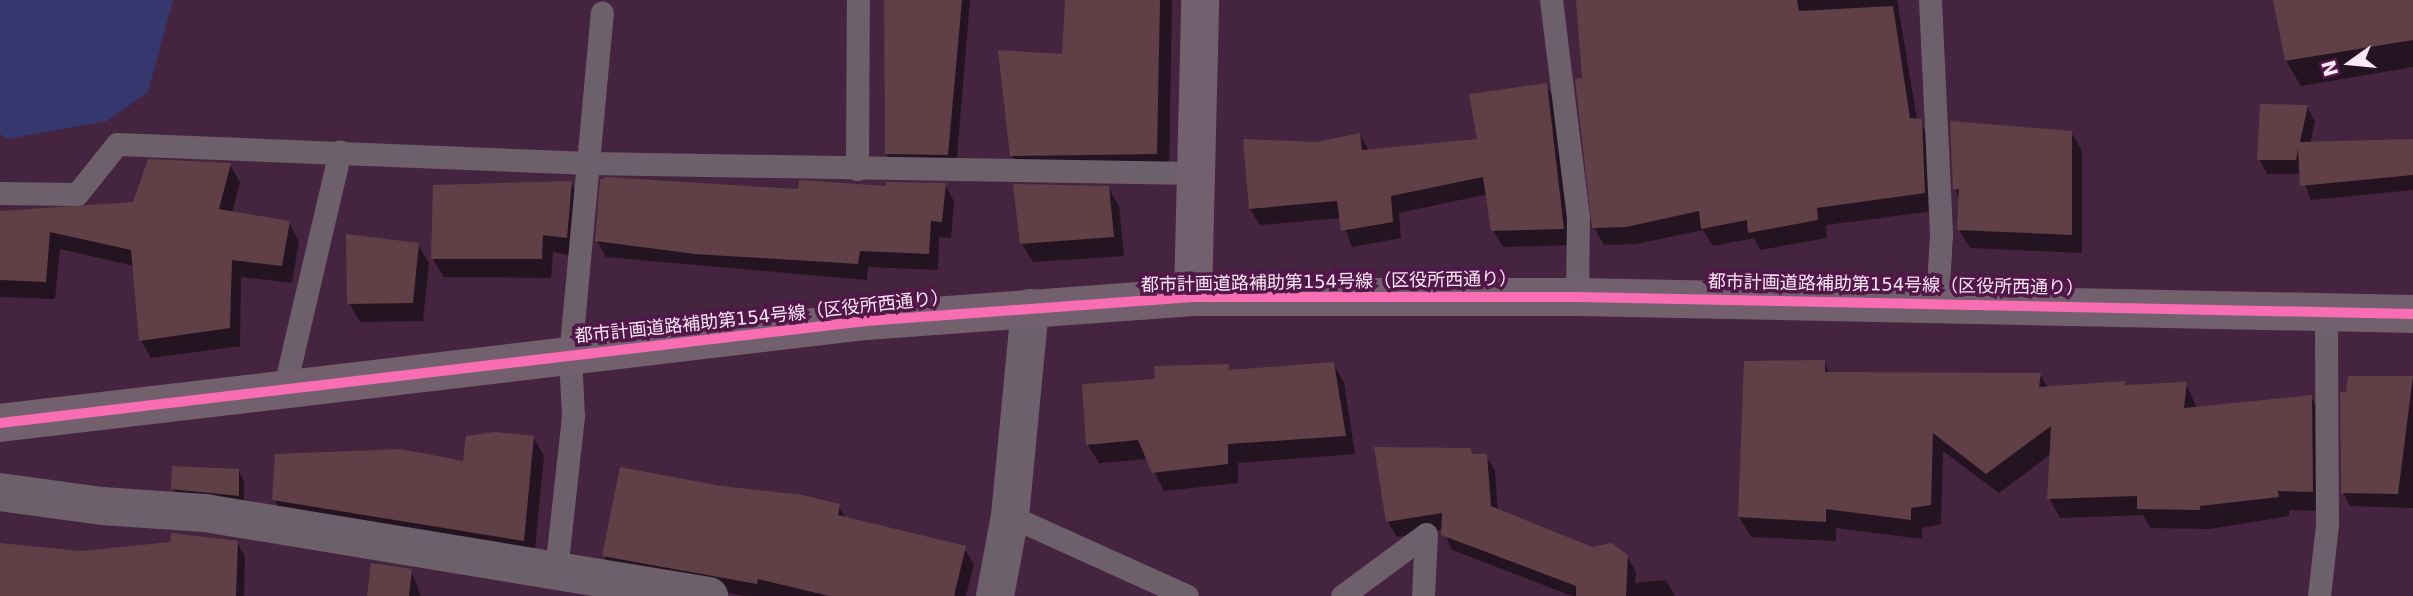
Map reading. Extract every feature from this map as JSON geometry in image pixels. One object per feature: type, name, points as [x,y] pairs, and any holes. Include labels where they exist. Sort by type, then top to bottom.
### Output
[{"type":"street","points":[[1193,297],[1200,0]]},
{"type":"street","name":"都市計画道路補助第154号線（区役所西通り）","points":[[0,423],[866,321],[1193,297],[1577,297],[2413,314]]},
{"type":"street","points":[[995,596],[1010,516],[1030,308]]},
{"type":"street","points":[[0,492],[102,506],[205,513],[709,596]]},
{"type":"lane","points":[[857,169],[858,0]]},
{"type":"lane","points":[[1550,0],[1578,216],[1577,297]]},
{"type":"lane","points":[[1930,0],[1941,234],[1937,303]]},
{"type":"lane","points":[[556,570],[573,416],[570,356],[590,163],[601,12]]},
{"type":"lane","points":[[0,193],[76,194],[117,144],[590,163],[1196,173]]},
{"type":"lane","points":[[284,390],[340,151]]},
{"type":"lane","points":[[2319,596],[2327,525],[2326,311]]},
{"type":"lane","points":[[1010,516],[1188,596]]},
{"type":"lane","points":[[1342,596],[1426,534],[1423,596]]},
{"type":"shaded area","points":[[0,0],[173,0],[148,92],[107,121],[7,139],[0,134]]},
{"type":"building","points":[[884,0],[962,0],[948,155],[885,154]]},
{"type":"building","points":[[1065,0],[1160,0],[1157,154],[1010,156],[998,50],[1062,54]]},
{"type":"building","points":[[1576,0],[1797,0],[1799,11],[1893,6],[1910,118],[1922,119],[1925,193],[1817,208],[1818,220],[1748,233],[1747,220],[1701,229],[1699,211],[1626,227],[1592,228],[1575,79],[1582,78]]},
{"type":"building","points":[[2273,0],[2413,0],[2413,40],[2285,61]]},
{"type":"building","points":[[1547,83],[1564,229],[1491,231],[1483,177],[1391,196],[1393,222],[1341,231],[1337,201],[1249,209],[1243,139],[1316,142],[1360,133],[1362,150],[1477,139],[1469,94]]},
{"type":"building","points":[[2260,104],[2308,105],[2300,142],[2413,139],[2413,175],[2300,186],[2298,149],[2296,160],[2257,160]]},
{"type":"building","points":[[1950,121],[2072,131],[2072,235],[1957,230],[1959,189],[1953,190]]},
{"type":"building","points":[[148,159],[231,163],[219,209],[290,221],[282,266],[232,260],[230,328],[139,341],[131,250],[50,232],[46,282],[0,280],[0,211],[133,202]]},
{"type":"building","points":[[606,177],[798,189],[799,180],[886,186],[886,182],[946,183],[942,222],[931,221],[929,254],[860,251],[858,264],[695,254],[595,241],[600,180]]},
{"type":"building","points":[[572,181],[567,238],[543,235],[542,259],[431,259],[433,185]]},
{"type":"building","points":[[1013,184],[1109,186],[1114,237],[1020,244]]},
{"type":"building","points":[[346,234],[419,243],[413,303],[347,304]]},
{"type":"building","points":[[1825,360],[1825,372],[2041,373],[2039,387],[2125,381],[2125,385],[2187,382],[2184,408],[2312,395],[2313,492],[2278,491],[2279,497],[2200,506],[2200,510],[2137,509],[2137,496],[2047,499],[2051,426],[1986,474],[1933,433],[1931,505],[1911,508],[1911,520],[1826,509],[1826,522],[1738,517],[1744,361]]},
{"type":"building","points":[[1334,362],[1346,436],[1228,444],[1228,464],[1152,473],[1138,440],[1086,445],[1082,384],[1155,379],[1154,366],[1229,364],[1229,370]]},
{"type":"building","points":[[2348,376],[2413,376],[2398,494],[2341,493],[2340,392],[2346,392]]},
{"type":"building","points":[[495,432],[534,436],[524,541],[272,500],[275,454],[401,449],[463,461],[466,436]]},
{"type":"building","points":[[1374,447],[1471,448],[1472,454],[1487,454],[1491,506],[1592,547],[1611,543],[1628,555],[1626,596],[1576,596],[1576,586],[1441,535],[1442,513],[1386,522]]},
{"type":"building","points":[[172,466],[239,469],[239,496],[171,489]]},
{"type":"building","points":[[620,467],[721,486],[803,495],[840,504],[838,515],[966,546],[954,596],[829,596],[758,579],[757,584],[602,556]]},
{"type":"building","points":[[171,533],[238,541],[236,596],[0,596],[0,543],[81,551],[170,542]]},
{"type":"building","points":[[371,563],[412,569],[409,596],[367,596]]},
{"type":"cycle path","points":[[0,423],[866,321],[1193,297],[1577,297],[2413,314]]}]
